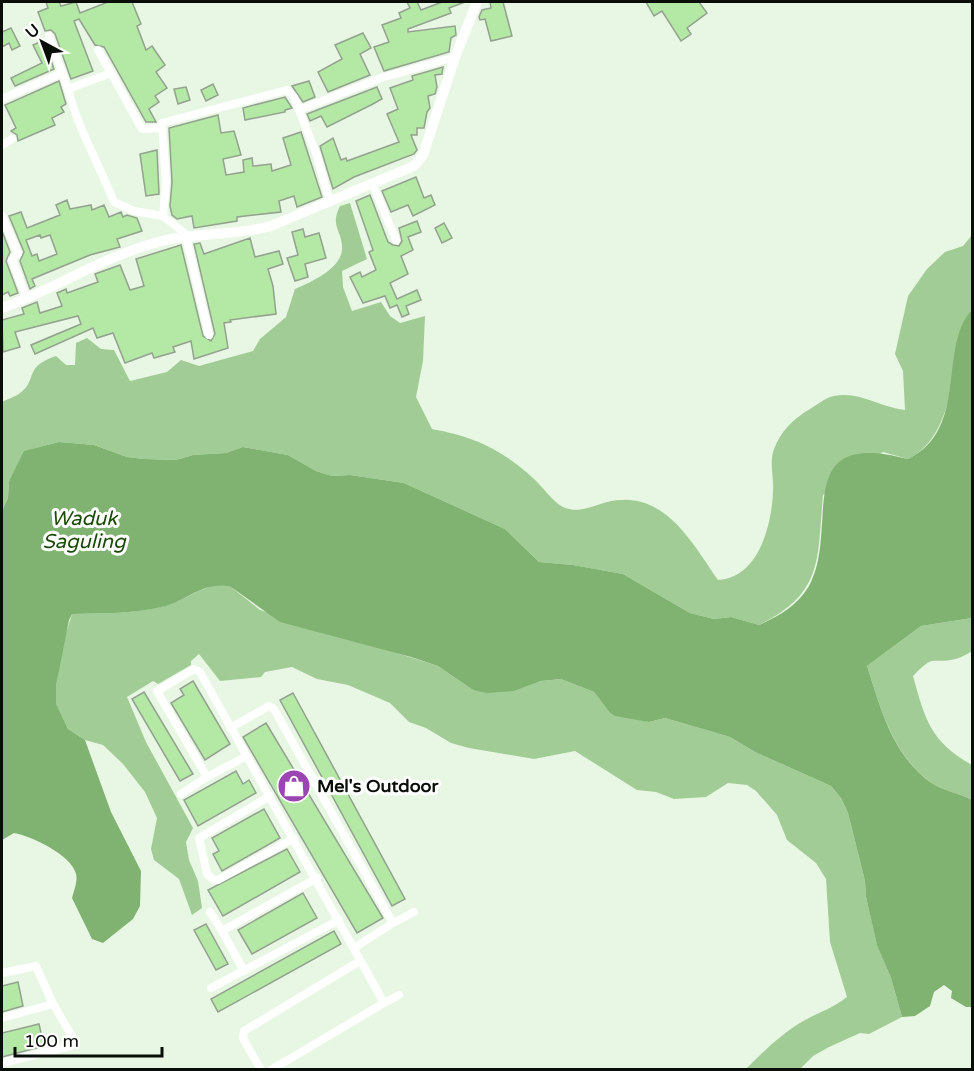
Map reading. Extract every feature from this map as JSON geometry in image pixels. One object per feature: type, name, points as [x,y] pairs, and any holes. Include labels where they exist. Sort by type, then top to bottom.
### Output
[{"type":"street","points":[[2,308],[84,269],[138,249],[187,237],[250,232],[330,202],[420,162],[443,99],[455,57],[477,2]]},
{"type":"street","points":[[49,36],[78,122],[92,148],[114,202],[134,211],[163,216],[187,237],[209,335]]},
{"type":"street","points":[[98,50],[142,129],[162,128]]},
{"type":"street","points":[[299,110],[381,78],[455,57]]},
{"type":"street","points":[[2,99],[62,73]]},
{"type":"street","points":[[68,89],[111,73]]},
{"type":"street","points":[[163,216],[166,182],[162,128],[164,122],[288,90],[299,110],[317,156],[330,202]]},
{"type":"street","points":[[2,145],[12,139]]},
{"type":"street","points":[[372,183],[396,240]]},
{"type":"street","points":[[2,216],[18,254],[12,259],[26,297]]},
{"type":"street","points":[[207,777],[157,691],[198,669],[384,1003]]},
{"type":"street","points":[[230,728],[268,706],[274,708],[393,923]]},
{"type":"street","points":[[181,794],[247,756]]},
{"type":"street","points":[[270,796],[199,838],[207,874],[213,880],[218,880],[294,838]]},
{"type":"street","points":[[222,931],[316,878]]},
{"type":"street","points":[[210,912],[244,971]]},
{"type":"street","points":[[354,948],[414,912]]},
{"type":"street","points":[[211,988],[339,920]]},
{"type":"street","points":[[261,1070],[243,1038],[244,1031],[360,961]]},
{"type":"street","points":[[2,973],[36,966],[53,1004],[75,1039],[74,1045],[2,1063]]},
{"type":"street","points":[[271,1070],[399,996]]},
{"type":"street","points":[[2,1018],[53,1004]]},
{"type":"shaded area","points":[[350,203],[367,259],[342,271],[343,287],[352,311],[381,302],[390,316],[400,323],[425,316],[423,361],[416,397],[432,429],[474,440],[510,459],[563,507],[580,510],[607,502],[627,500],[644,503],[660,510],[686,534],[718,580],[732,577],[744,570],[761,547],[772,504],[774,449],[784,431],[793,421],[822,401],[844,395],[905,410],[903,371],[895,354],[908,296],[927,269],[945,252],[963,246],[972,235],[972,309],[962,328],[948,401],[934,435],[923,449],[908,459],[883,452],[823,495],[817,556],[806,587],[796,600],[780,613],[759,625],[731,617],[714,619],[690,613],[623,574],[573,565],[539,562],[505,529],[404,483],[350,475],[332,476],[316,471],[288,455],[243,447],[226,453],[193,455],[176,460],[127,457],[94,445],[59,442],[25,451],[9,481],[8,498],[2,511],[2,402],[25,388],[39,365],[56,356],[66,365],[75,365],[76,343],[87,338],[101,349],[114,350],[130,381],[167,372],[181,360],[199,366],[253,351],[260,339],[286,317],[295,289],[325,273],[338,261],[342,246],[336,223],[337,213],[340,206]]},
{"type":"shaded area","points":[[222,584],[231,587],[260,610],[438,666],[473,690],[513,691],[541,681],[561,679],[594,692],[609,712],[649,722],[665,718],[730,737],[755,752],[831,786],[841,798],[848,813],[865,881],[866,897],[877,944],[891,978],[902,1017],[869,1034],[860,1033],[829,1047],[813,1056],[800,1069],[746,1069],[789,1031],[847,997],[830,942],[826,879],[816,863],[787,840],[777,815],[756,791],[747,785],[728,783],[706,797],[674,799],[656,792],[637,790],[575,751],[534,759],[451,743],[426,728],[409,722],[390,703],[348,685],[317,679],[292,667],[265,672],[261,677],[220,681],[199,654],[191,661],[191,665],[158,684],[153,681],[127,697],[146,742],[193,828],[186,842],[189,860],[198,881],[202,908],[192,915],[179,879],[154,860],[151,849],[157,818],[145,792],[123,764],[103,745],[85,740],[68,729],[56,705],[56,686],[64,640],[72,614],[119,613],[154,609],[207,587]]},
{"type":"shaded area","points":[[972,618],[972,651],[957,658],[930,662],[913,676],[926,717],[938,738],[947,748],[972,765],[972,800],[930,782],[906,758],[890,729],[867,666],[921,626]]},
{"type":"water","name":"Waduk Saguling","points":[[972,310],[972,618],[921,626],[867,666],[890,730],[906,758],[930,782],[972,800],[972,1007],[966,1007],[951,998],[952,991],[944,985],[934,992],[930,1006],[915,1016],[902,1017],[891,978],[877,945],[866,897],[865,881],[848,813],[841,798],[831,786],[755,752],[730,737],[665,718],[649,722],[615,716],[609,712],[594,692],[561,679],[541,681],[514,691],[487,693],[473,690],[438,666],[280,622],[231,587],[206,588],[155,609],[119,613],[72,614],[69,620],[56,686],[56,704],[68,729],[85,740],[111,812],[141,871],[140,906],[133,919],[103,943],[92,939],[72,898],[76,886],[76,874],[67,860],[40,842],[21,835],[14,833],[2,840],[2,511],[8,498],[9,481],[24,451],[59,442],[94,445],[127,457],[144,459],[176,460],[193,455],[226,453],[243,447],[288,455],[316,471],[332,476],[350,475],[404,483],[505,529],[539,562],[573,565],[623,574],[690,613],[714,619],[731,617],[759,625],[787,610],[809,586],[818,563],[826,489],[832,470],[846,457],[871,453],[908,459],[927,446],[939,428],[946,408],[956,345],[962,326]]},
{"type":"building","points":[[46,2],[59,2],[61,6],[76,2],[80,13],[108,2],[132,2],[141,24],[137,26],[146,50],[152,46],[165,65],[156,72],[167,88],[155,96],[159,102],[149,109],[156,122],[146,122],[104,47],[95,45],[79,19],[74,21],[93,71],[71,79],[55,34],[51,30],[45,31],[38,12],[48,8]]},
{"type":"building","points":[[407,2],[417,2],[421,10],[442,2],[465,2],[449,8],[451,13],[408,29],[408,32],[455,26],[456,35],[451,38],[449,52],[384,71],[374,47],[389,42],[382,25],[401,18],[399,13],[410,8]]},
{"type":"building","points":[[490,2],[503,2],[512,36],[491,41],[485,19],[480,20],[479,17],[482,10],[491,8]]},
{"type":"building","points":[[646,2],[699,2],[707,13],[687,28],[691,34],[681,41],[662,11],[654,16]]},
{"type":"building","points":[[11,28],[20,46],[12,50],[9,43],[2,47],[2,32]]},
{"type":"building","points":[[363,33],[371,48],[360,54],[370,75],[328,92],[318,72],[342,59],[335,45]]},
{"type":"building","points":[[44,40],[54,69],[15,86],[11,78],[42,63],[33,45]]},
{"type":"building","points":[[443,67],[442,74],[435,75],[437,87],[435,94],[428,96],[430,108],[424,128],[417,128],[417,135],[411,135],[417,150],[414,154],[354,177],[333,189],[320,146],[333,138],[341,160],[346,158],[347,161],[399,142],[387,114],[398,109],[390,88],[413,80],[412,76]]},
{"type":"building","points":[[59,81],[66,104],[61,107],[64,112],[52,118],[55,125],[18,141],[17,135],[11,131],[16,128],[5,105]]},
{"type":"building","points":[[309,81],[315,97],[303,102],[292,86]]},
{"type":"building","points":[[213,84],[218,95],[206,101],[201,90]]},
{"type":"building","points":[[186,87],[190,100],[178,104],[174,89]]},
{"type":"building","points":[[377,87],[382,99],[371,105],[327,127],[321,116],[310,121],[307,114]]},
{"type":"building","points":[[285,97],[292,108],[285,112],[245,120],[243,108]]},
{"type":"building","points":[[218,115],[221,133],[234,131],[241,155],[223,159],[226,175],[244,172],[243,160],[252,158],[253,166],[271,164],[272,171],[291,165],[283,138],[301,132],[322,197],[297,207],[294,196],[279,201],[281,212],[237,217],[237,221],[194,228],[192,216],[177,219],[172,215],[170,206],[172,182],[169,128]]},
{"type":"building","points":[[157,150],[159,194],[146,196],[140,154]]},
{"type":"building","points":[[416,177],[424,198],[431,195],[435,205],[413,216],[408,205],[391,212],[382,191]]},
{"type":"building","points":[[370,195],[388,242],[399,246],[402,241],[399,228],[417,221],[421,232],[408,237],[413,250],[401,256],[408,274],[390,283],[397,299],[417,290],[421,300],[406,306],[409,314],[402,317],[397,305],[390,308],[385,296],[363,303],[350,277],[360,272],[362,277],[376,270],[369,252],[373,250],[356,201]]},
{"type":"building","points":[[67,200],[70,209],[91,205],[92,210],[104,205],[109,217],[121,212],[123,217],[127,215],[137,218],[142,231],[117,239],[120,247],[90,255],[32,279],[35,286],[30,289],[20,261],[24,252],[9,216],[21,212],[27,228],[60,215],[56,205]],"holes":[[[40,235],[41,238],[50,235],[57,254],[39,261],[37,254],[32,256],[26,240]]]},
{"type":"building","points":[[444,223],[452,238],[442,243],[435,228]]},
{"type":"building","points":[[303,229],[305,237],[319,233],[326,258],[305,264],[308,277],[295,281],[287,258],[298,255],[292,232]]},
{"type":"building","points":[[2,231],[10,252],[6,261],[18,293],[10,296],[8,292],[2,295]]},
{"type":"building","points":[[250,238],[255,257],[279,251],[283,264],[268,269],[273,286],[276,314],[230,320],[231,322],[224,323],[228,348],[194,359],[191,341],[173,347],[175,352],[154,358],[152,353],[125,363],[113,333],[97,338],[93,328],[35,354],[31,345],[81,324],[78,316],[15,332],[20,347],[3,352],[2,320],[24,314],[22,308],[37,302],[40,313],[62,306],[57,293],[66,289],[67,293],[98,282],[95,274],[120,265],[130,290],[144,286],[136,259],[181,245],[203,336],[211,341],[215,334],[194,244],[200,243],[204,254]]},
{"type":"building","points":[[193,681],[230,744],[205,760],[171,703],[184,695],[180,689]]},
{"type":"building","points":[[144,692],[193,774],[180,781],[132,699]]},
{"type":"building","points":[[293,693],[405,899],[392,906],[280,700]]},
{"type":"building","points":[[266,723],[383,918],[357,933],[243,737]]},
{"type":"building","points":[[236,771],[243,784],[249,780],[256,793],[198,826],[184,800]]},
{"type":"building","points":[[264,809],[280,838],[222,871],[213,854],[219,851],[212,838]]},
{"type":"building","points":[[287,849],[300,872],[223,916],[208,890]]},
{"type":"building","points":[[303,893],[317,918],[252,954],[238,930]]},
{"type":"building","points":[[206,924],[228,964],[216,970],[194,930]]},
{"type":"building","points":[[334,931],[341,944],[218,1012],[211,999]]},
{"type":"building","points":[[18,982],[23,1006],[2,1012],[2,986]]},
{"type":"building","points":[[39,1024],[44,1046],[2,1057],[2,1033]]},
{"type":"place","name":"Mel's Outdoor","points":[[294,786]]}]
